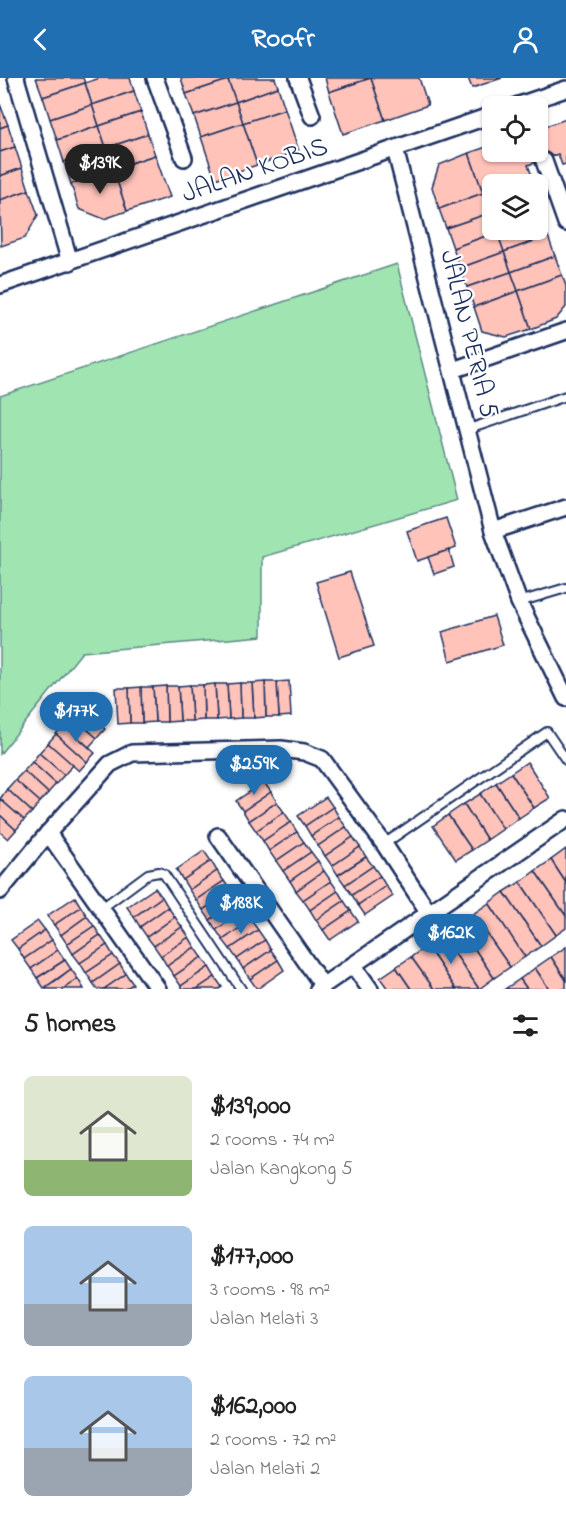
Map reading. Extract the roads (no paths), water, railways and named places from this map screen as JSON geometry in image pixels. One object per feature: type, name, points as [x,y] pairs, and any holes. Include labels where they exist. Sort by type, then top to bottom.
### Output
[{"type":"street","points":[[16,78],[70,262]]},
{"type":"street","points":[[156,78],[184,158]]},
{"type":"street","points":[[298,78],[312,116]]},
{"type":"street","points":[[545,96],[566,89]]},
{"type":"street","name":"JALAN KOBIS","points":[[0,285],[482,119]]},
{"type":"street","name":"JALAN PERIA 5","points":[[395,149],[493,531],[519,602],[564,691]]},
{"type":"street","points":[[544,162],[566,223]]},
{"type":"street","points":[[453,370],[566,331]]},
{"type":"street","points":[[493,531],[566,507]]},
{"type":"street","points":[[0,891],[110,764],[132,753],[281,749],[304,752],[322,759],[384,844],[429,913]]},
{"type":"street","points":[[218,836],[321,987],[566,819]]},
{"type":"street","points":[[48,833],[158,989]]},
{"type":"street","points":[[353,965],[370,989]]},
{"type":"lane","points":[[466,430],[566,396]]},
{"type":"lane","points":[[519,602],[566,588]]},
{"type":"lane","points":[[384,844],[546,732],[566,760]]},
{"type":"lane","points":[[102,908],[148,874],[159,872],[164,874],[241,989]]}]
